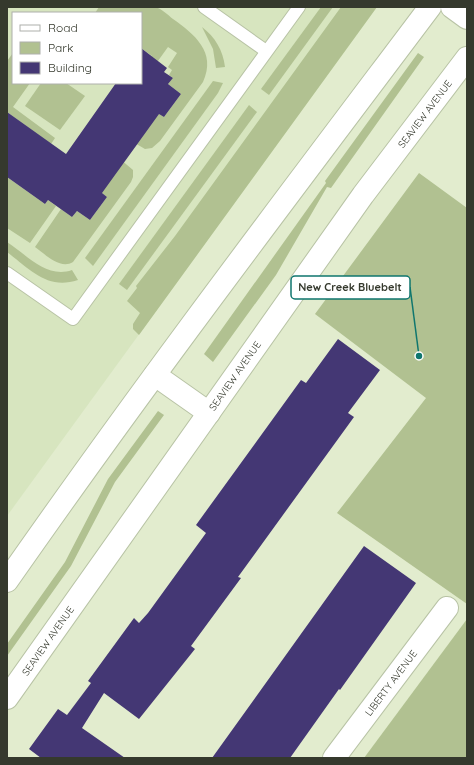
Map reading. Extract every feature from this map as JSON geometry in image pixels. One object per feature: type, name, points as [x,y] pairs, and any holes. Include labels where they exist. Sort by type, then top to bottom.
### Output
[{"type":"street","points":[[7,581],[84,470],[154,374],[430,7]]},
{"type":"street","points":[[452,7],[467,18]]},
{"type":"street","name":"SEAVIEW AVENUE","points":[[7,698],[363,195],[467,58]]},
{"type":"street","points":[[154,374],[209,413]]},
{"type":"street","name":"LIBERTY AVENUE","points":[[334,758],[447,608]]},
{"type":"lane","points":[[204,7],[266,51]]},
{"type":"lane","points":[[7,273],[73,319],[299,7]]},
{"type":"shaded area","points":[[7,7],[377,7],[7,516]]},
{"type":"green space","points":[[148,6],[157,8],[189,31],[201,45],[205,53],[207,71],[203,82],[160,141],[152,148],[145,149],[133,142],[151,108],[164,117],[181,94],[168,84],[173,78],[169,75],[172,70],[168,67],[177,53],[168,47],[155,65],[149,61],[152,56],[142,49],[142,12],[96,12],[99,7]]},
{"type":"green space","points":[[321,7],[333,7],[269,95],[261,89]]},
{"type":"green space","points":[[341,7],[377,7],[139,335],[133,329],[133,324],[140,313],[127,301],[137,288],[136,286],[175,236]]},
{"type":"green space","points":[[202,27],[218,44],[225,67],[216,68],[213,49]]},
{"type":"green space","points":[[418,53],[424,57],[331,188],[327,187],[276,275],[213,362],[204,354],[326,183],[325,181]]},
{"type":"green space","points":[[12,54],[12,84],[29,84],[13,107],[55,138],[51,144],[7,112],[7,61]]},
{"type":"green space","points":[[213,81],[223,83],[218,93],[93,266],[85,258]]},
{"type":"green space","points":[[40,84],[67,84],[85,96],[60,130],[25,106]]},
{"type":"green space","points":[[249,105],[257,112],[127,290],[119,284]]},
{"type":"green space","points":[[120,159],[133,170],[131,182],[73,262],[68,264],[58,263],[35,247],[61,209],[72,217],[77,211],[90,220],[107,197],[94,187]]},
{"type":"green space","points":[[419,173],[467,208],[467,604],[337,513],[426,398],[315,314]]},
{"type":"green space","points":[[7,177],[45,204],[48,200],[56,206],[30,243],[7,228]]},
{"type":"green space","points":[[7,242],[46,269],[63,272],[72,270],[78,280],[57,282],[40,276],[7,252]]},
{"type":"green space","points":[[158,411],[164,415],[115,482],[71,566],[7,656],[7,644],[65,562],[108,479]]},
{"type":"green space","points":[[467,619],[467,758],[364,758]]},
{"type":"building","points":[[142,49],[167,68],[164,72],[173,78],[168,84],[181,94],[164,117],[159,114],[102,193],[107,197],[90,220],[77,211],[72,217],[48,200],[45,204],[7,177],[7,112],[66,154],[115,84],[142,84]]},
{"type":"building","points":[[338,339],[380,370],[348,413],[354,417],[238,577],[241,578],[191,646],[195,649],[139,719],[104,693],[82,728],[125,758],[41,758],[29,749],[58,709],[67,715],[91,683],[88,681],[134,618],[139,623],[148,613],[206,533],[196,525],[301,380],[306,383]]},
{"type":"building","points":[[364,546],[416,583],[340,690],[339,689],[290,758],[212,758]]},
{"type":"place","name":"New Creek Bluebelt","points":[[419,356]]}]
